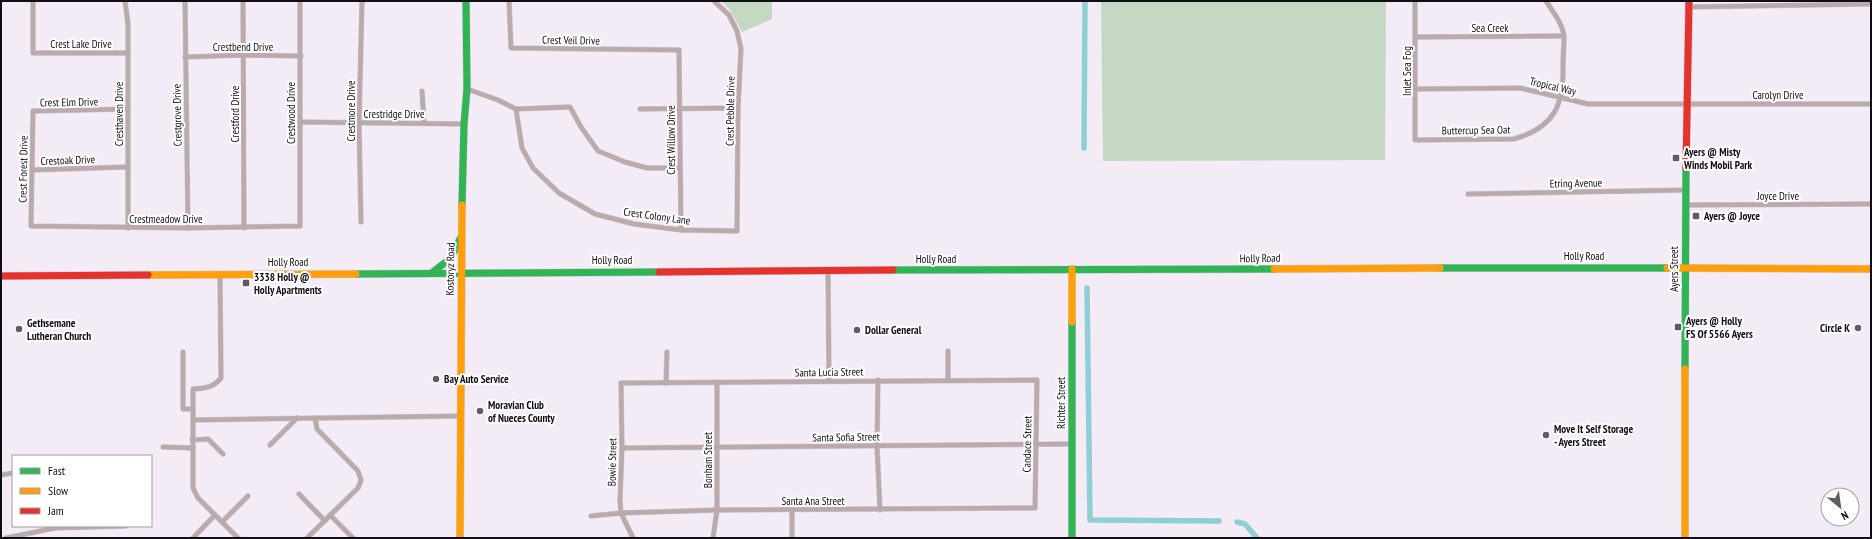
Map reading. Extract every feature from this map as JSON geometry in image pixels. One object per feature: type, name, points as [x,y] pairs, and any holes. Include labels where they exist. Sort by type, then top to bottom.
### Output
[{"type":"main road","name":"Kostoryz Road","points":[[460,538],[461,235],[464,124],[467,89],[466,1]]},
{"type":"main road","name":"Ayers Street","points":[[1685,538],[1685,205],[1689,4]]},
{"type":"main road","points":[[432,272],[445,264],[451,258],[461,235]]},
{"type":"main road","name":"Holly Road","points":[[1,276],[1072,269],[1229,270],[1685,267],[1871,269]]},
{"type":"main road","name":"Richter Street","points":[[1072,269],[1072,538]]},
{"type":"street","name":"Crest Lake Drive","points":[[33,1],[33,53],[128,53]]},
{"type":"street","name":"Cresthaven Drive","points":[[125,1],[128,17],[128,228]]},
{"type":"street","name":"Crestgrove Drive","points":[[185,1],[188,228]]},
{"type":"street","name":"Crestford Drive","points":[[243,1],[244,228]]},
{"type":"street","name":"Crestwood Drive","points":[[300,1],[300,226]]},
{"type":"street","name":"Crestmore Drive","points":[[361,222],[359,123],[362,1]]},
{"type":"street","name":"Crest Veil Drive","points":[[509,1],[511,48],[679,50]]},
{"type":"street","name":"Crest Pebble Drive","points":[[714,1],[729,15],[737,31],[741,49],[738,108],[737,231]]},
{"type":"street","name":"Inlet Sea Fog","points":[[1415,1],[1415,140]]},
{"type":"street","name":"Buttercup Sea Oat","points":[[1415,140],[1514,139],[1539,128],[1550,120],[1561,98],[1564,36],[1561,26],[1546,1]]},
{"type":"street","points":[[1689,4],[1871,4]]},
{"type":"street","name":"Sea Creek","points":[[1416,37],[1564,36]]},
{"type":"street","name":"Crest Willow Drive","points":[[679,50],[681,230]]},
{"type":"street","name":"Crestbend Drive","points":[[185,57],[244,55],[301,56]]},
{"type":"street","name":"Tropical Way","points":[[1416,89],[1520,88],[1588,104],[1686,104]]},
{"type":"street","points":[[467,89],[498,100],[516,109],[570,107],[581,128],[598,151],[625,162],[647,168],[680,168]]},
{"type":"street","points":[[422,91],[424,123]]},
{"type":"street","name":"Carolyn Drive","points":[[1686,104],[1871,104]]},
{"type":"street","points":[[640,108],[738,108]]},
{"type":"street","name":"Crest Elm Drive","points":[[33,112],[128,109]]},
{"type":"street","name":"Crest Colony Lane","points":[[516,109],[522,148],[533,168],[559,193],[595,214],[634,224],[681,230],[737,231]]},
{"type":"street","name":"Crest Forest Drive","points":[[31,226],[33,112]]},
{"type":"street","name":"Crestridge Drive","points":[[300,122],[464,124]]},
{"type":"street","name":"Crestoak Drive","points":[[32,170],[128,167]]},
{"type":"street","name":"Etring Avenue","points":[[1468,194],[1686,190]]},
{"type":"street","name":"Joyce Drive","points":[[1685,205],[1871,204]]},
{"type":"street","name":"Crestmeadow Drive","points":[[31,226],[244,228],[300,226]]},
{"type":"street","points":[[828,270],[829,381]]},
{"type":"street","points":[[183,387],[193,389],[211,387],[221,378],[220,274]]},
{"type":"street","points":[[948,351],[948,380]]},
{"type":"street","points":[[183,352],[183,409],[193,409]]},
{"type":"street","points":[[666,383],[667,352]]},
{"type":"street","points":[[878,380],[877,446],[880,510]]},
{"type":"street","name":"Santa Lucia Street","points":[[621,383],[1037,380]]},
{"type":"street","name":"Candace Street","points":[[1035,508],[1037,380]]},
{"type":"street","name":"Bonham Street","points":[[713,538],[717,510],[717,382]]},
{"type":"street","name":"Bowie Street","points":[[621,383],[621,513],[633,538]]},
{"type":"street","points":[[193,389],[193,488],[198,498],[238,538]]},
{"type":"street","points":[[193,420],[460,416]]},
{"type":"street","points":[[270,445],[297,418]]},
{"type":"street","points":[[307,538],[361,484],[361,476],[317,429],[315,418]]},
{"type":"street","points":[[192,440],[208,439],[223,454]]},
{"type":"street","name":"Santa Sofia Street","points":[[622,448],[1072,444]]},
{"type":"street","points":[[163,447],[193,448]]},
{"type":"street","points":[[1,475],[12,473]]},
{"type":"street","points":[[299,494],[325,520]]},
{"type":"street","points":[[222,522],[248,496]]},
{"type":"street","name":"Santa Ana Street","points":[[591,516],[621,513],[717,510],[792,511],[1035,508]]},
{"type":"street","points":[[792,511],[792,538]]},
{"type":"street","points":[[193,538],[215,515]]},
{"type":"street","points":[[330,515],[353,538]]},
{"type":"street","points":[[6,538],[19,537],[55,528],[90,527]]},
{"type":"green space","points":[[721,1],[772,1],[772,19],[742,32],[730,10]]},
{"type":"green space","points":[[1101,1],[1386,1],[1385,160],[1103,161]]},
{"type":"waterway","points":[[1084,148],[1085,1]]},
{"type":"waterway","points":[[1087,288],[1090,520],[1219,521]]},
{"type":"waterway","points":[[1237,522],[1245,524],[1257,538]]},
{"type":"traffic: fast","points":[[462,205],[464,124],[467,89],[466,1]]},
{"type":"traffic: fast","points":[[1685,369],[1686,168]]},
{"type":"traffic: fast","points":[[433,272],[451,258],[460,239]]},
{"type":"traffic: fast","points":[[1440,268],[1667,268]]},
{"type":"traffic: fast","points":[[893,270],[1274,269]]},
{"type":"traffic: fast","points":[[356,274],[659,272]]},
{"type":"traffic: fast","points":[[1072,322],[1072,538]]},
{"type":"traffic: slow","points":[[460,538],[462,205]]},
{"type":"traffic: slow","points":[[1274,269],[1440,268]]},
{"type":"traffic: slow","points":[[1667,268],[1871,269]]},
{"type":"traffic: slow","points":[[1072,269],[1072,322]]},
{"type":"traffic: slow","points":[[148,275],[356,274]]},
{"type":"traffic: slow","points":[[1685,369],[1685,538]]},
{"type":"traffic: jam","points":[[1686,168],[1689,1]]},
{"type":"traffic: jam","points":[[659,272],[893,270]]},
{"type":"traffic: jam","points":[[1,276],[148,275]]},
{"type":"place","name":"Ayers @ Misty Winds Mobil Park","points":[[1676,158]]},
{"type":"place","name":"Ayers @ Joyce","points":[[1696,216]]},
{"type":"place","name":"3338 Holly @ Holly Apartments","points":[[246,283]]},
{"type":"place","name":"Ayers @ Holly FS Of 5566 Ayers","points":[[1678,327]]},
{"type":"place","name":"Circle K","points":[[1858,328]]},
{"type":"place","name":"Gethsemane Lutheran Church","points":[[19,329]]},
{"type":"place","name":"Dollar General","points":[[857,330]]},
{"type":"place","name":"Bay Auto Service","points":[[436,379]]},
{"type":"place","name":"Moravian Club of Nueces County","points":[[480,411]]},
{"type":"place","name":"Move It Self Storage - Ayers Street","points":[[1546,435]]}]
